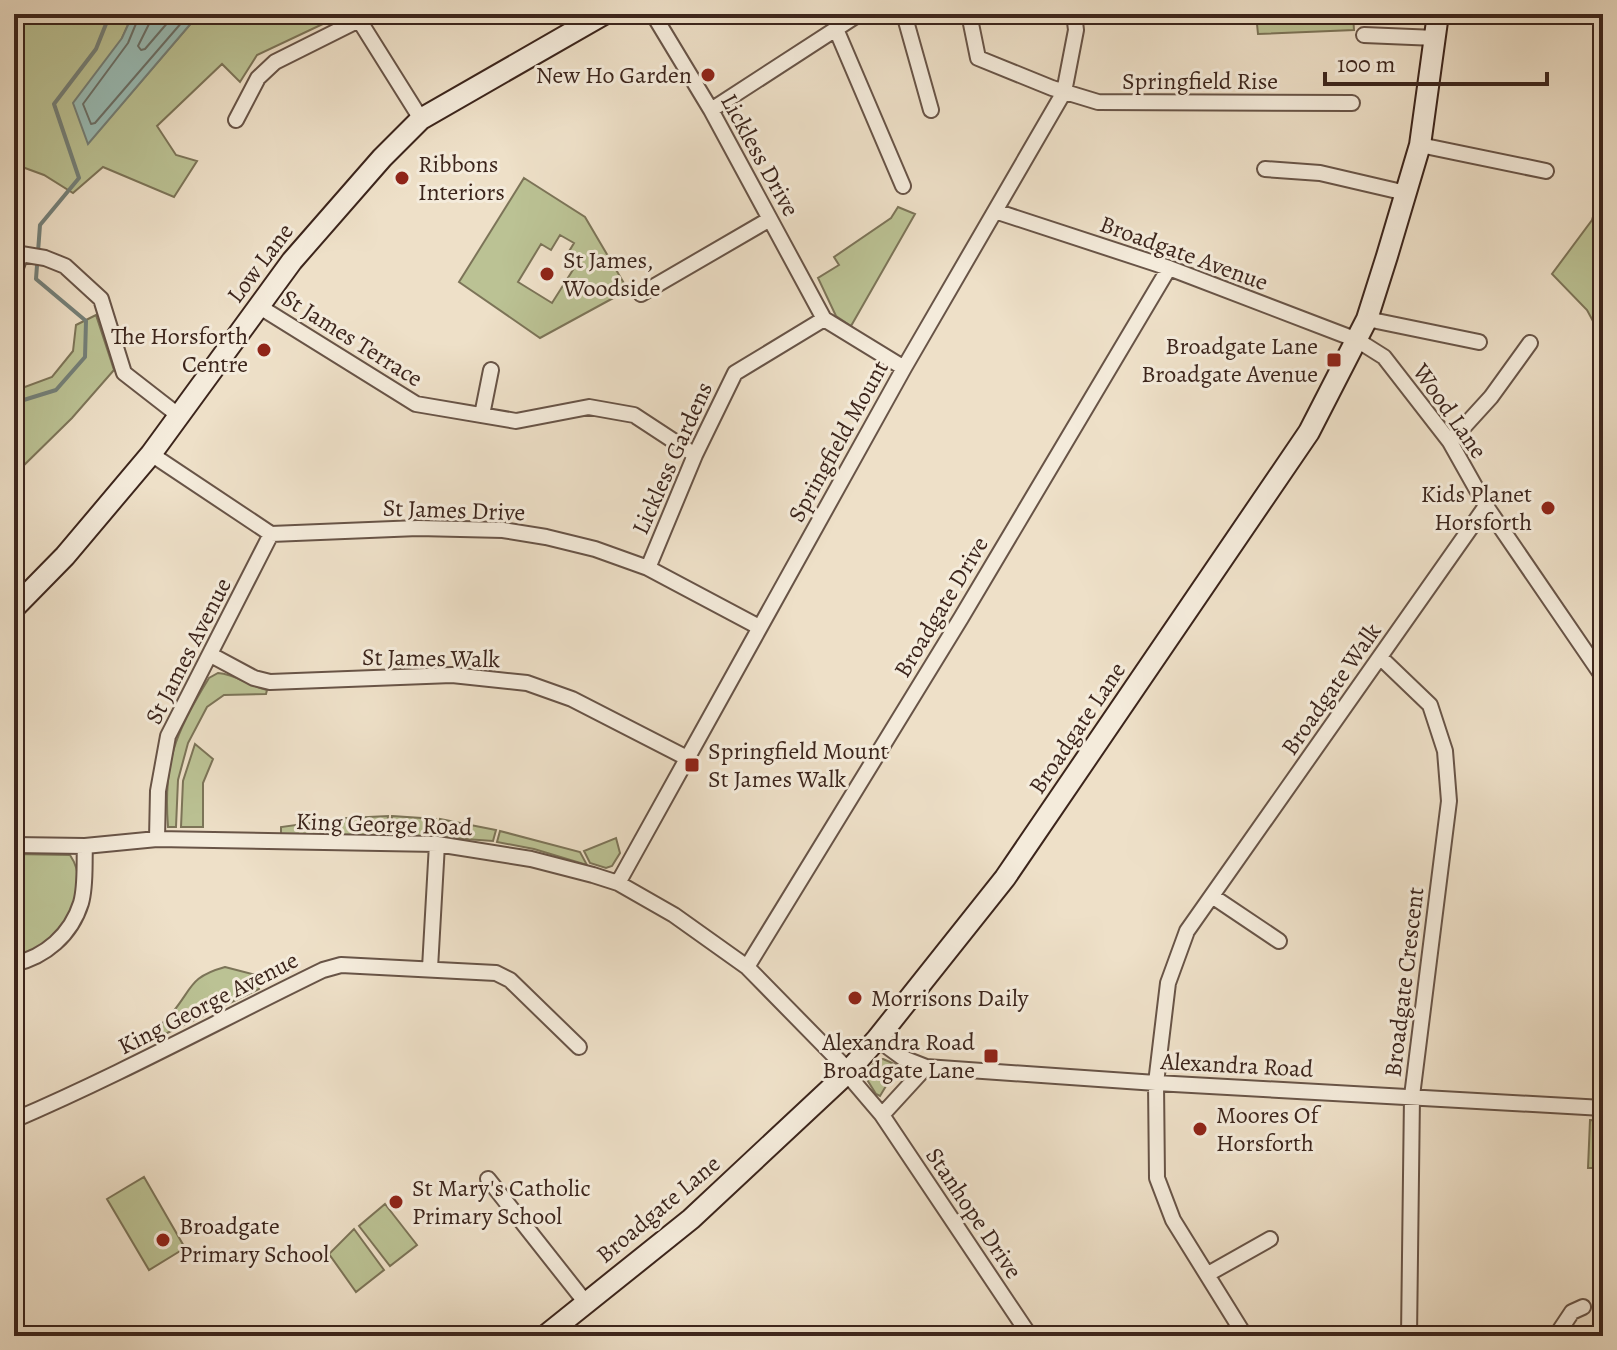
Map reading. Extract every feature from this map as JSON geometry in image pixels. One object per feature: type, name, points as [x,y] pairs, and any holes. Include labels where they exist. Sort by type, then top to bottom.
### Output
[{"type":"street","name":"Low Lane","points":[[14,608],[65,556],[151,454],[292,261],[347,196],[421,119],[604,14]]},
{"type":"street","name":"Lickless Drive","points":[[653,14],[711,110],[824,319]]},
{"type":"street","points":[[711,110],[859,14]]},
{"type":"street","points":[[904,14],[931,110]]},
{"type":"street","name":"Springfield Rise","points":[[969,14],[978,58],[1049,87],[1098,102],[1352,103]]},
{"type":"street","name":"Springfield Mount","points":[[618,883],[904,368],[1064,92],[1076,30],[1074,14]]},
{"type":"street","name":"Broadgate Lane","points":[[545,1336],[691,1219],[849,1071],[877,1039],[1005,878],[1309,432],[1367,319],[1406,193],[1420,145],[1438,14]]},
{"type":"street","points":[[236,120],[258,78],[275,62],[359,20],[421,119]]},
{"type":"street","points":[[836,29],[903,186]]},
{"type":"street","points":[[1364,35],[1436,38]]},
{"type":"street","points":[[1420,145],[1546,171]]},
{"type":"street","points":[[1265,169],[1320,173],[1406,193]]},
{"type":"street","name":"Broadgate Avenue","points":[[995,211],[1169,268],[1357,340]]},
{"type":"street","points":[[641,294],[770,219]]},
{"type":"street","points":[[14,240],[21,254],[14,273]]},
{"type":"street","points":[[21,254],[45,258],[65,266],[101,299],[124,373],[178,415]]},
{"type":"street","name":"Broadgate Drive","points":[[747,967],[961,618],[1169,268]]},
{"type":"street","name":"St James Terrace","points":[[260,307],[416,404],[516,421],[589,407],[619,412],[634,415],[695,455]]},
{"type":"street","points":[[824,319],[904,368]]},
{"type":"street","name":"Lickless Gardens","points":[[648,568],[695,455],[735,373],[824,319]]},
{"type":"street","points":[[1367,319],[1479,342]]},
{"type":"street","name":"Wood Lane","points":[[1357,340],[1384,357],[1450,442],[1486,506],[1603,677]]},
{"type":"street","points":[[1450,442],[1491,397],[1530,343]]},
{"type":"street","points":[[482,415],[491,370]]},
{"type":"street","points":[[151,454],[271,534]]},
{"type":"street","name":"Broadgate Walk","points":[[1245,1336],[1173,1220],[1157,1178],[1156,1083],[1168,983],[1187,931],[1486,506]]},
{"type":"street","name":"St James Drive","points":[[271,534],[418,528],[503,530],[571,543],[648,568],[759,627]]},
{"type":"street","name":"St James Avenue","points":[[157,839],[158,791],[168,736],[271,534]]},
{"type":"street","name":"St James Walk","points":[[211,655],[254,678],[270,682],[452,675],[527,683],[572,699],[687,758]]},
{"type":"street","name":"Broadgate Crescent","points":[[1381,658],[1430,705],[1445,751],[1448,788],[1412,1096],[1409,1336]]},
{"type":"street","name":"King George Road","points":[[14,845],[85,846],[157,839],[437,844],[531,859],[618,883],[674,915],[747,967],[849,1071]]},
{"type":"street","points":[[430,968],[437,844]]},
{"type":"street","points":[[14,964],[49,950],[67,931],[81,903],[85,846]]},
{"type":"street","points":[[1212,896],[1279,941]]},
{"type":"street","name":"King George Avenue","points":[[14,1120],[91,1087],[209,1024],[323,970],[341,965],[496,973],[510,980],[579,1047]]},
{"type":"street","name":"Alexandra Road","points":[[877,1039],[903,1058],[926,1067],[1603,1108]]},
{"type":"street","points":[[882,1115],[926,1067]]},
{"type":"street","name":"Stanhope Drive","points":[[849,1071],[853,1081],[882,1115],[1027,1332]]},
{"type":"street","points":[[488,1179],[586,1303]]},
{"type":"street","points":[[1208,1274],[1270,1239]]},
{"type":"street","points":[[1556,1336],[1572,1312],[1583,1307]]},
{"type":"street","points":[[1010,1336],[1027,1332]]},
{"type":"green space","points":[[14,14],[133,14],[122,38],[88,143],[199,14],[344,14],[257,55],[240,82],[222,64],[157,126],[176,155],[197,161],[174,197],[103,167],[73,193],[44,175],[14,164]]},
{"type":"green space","points":[[1256,14],[1353,14],[1354,30],[1258,34]]},
{"type":"green space","points":[[524,178],[585,217],[628,290],[540,338],[459,282]],"holes":[[[560,235],[574,243],[565,258],[576,265],[552,303],[518,282],[541,244],[551,250]]]},
{"type":"green space","points":[[1603,183],[1603,529],[1594,527],[1593,498],[1600,334],[1587,310],[1552,274],[1592,220]]},
{"type":"green space","points":[[898,207],[915,214],[851,326],[836,316],[818,278],[839,265],[834,257],[891,218]]},
{"type":"green space","points":[[96,315],[114,370],[72,418],[16,473],[14,391],[52,377],[73,351],[76,325]]},
{"type":"green space","points":[[218,673],[267,690],[266,694],[224,695],[207,707],[188,743],[178,780],[176,827],[168,827],[168,784],[174,749],[197,698],[209,678]]},
{"type":"green space","points":[[195,744],[213,759],[203,783],[203,827],[181,827],[183,781]]},
{"type":"green space","points":[[388,816],[386,835],[281,835],[281,827]]},
{"type":"green space","points":[[392,816],[436,819],[434,837],[391,835]]},
{"type":"green space","points":[[440,819],[496,830],[493,841],[437,837]]},
{"type":"green space","points":[[500,831],[580,852],[587,865],[497,842]]},
{"type":"green space","points":[[616,838],[620,853],[612,866],[606,868],[590,863],[584,851]]},
{"type":"green space","points":[[14,854],[70,855],[77,870],[78,886],[75,903],[57,932],[30,952],[14,956]]},
{"type":"green space","points":[[225,967],[256,975],[259,989],[140,1046],[172,1013],[198,979]]},
{"type":"green space","points":[[883,1059],[897,1065],[901,1071],[889,1081],[880,1096],[866,1078],[872,1066]]},
{"type":"green space","points":[[1590,1120],[1603,1121],[1603,1166],[1597,1177],[1597,1168],[1588,1168]]},
{"type":"green space","points":[[144,1177],[185,1248],[149,1270],[107,1199]]},
{"type":"green space","points":[[385,1204],[417,1245],[390,1266],[359,1226]]},
{"type":"green space","points":[[354,1229],[384,1270],[356,1292],[329,1254]]},
{"type":"water","points":[[133,14],[199,14],[88,144],[73,103],[122,38]]},
{"type":"waterway","points":[[14,403],[56,390],[85,357],[86,321],[36,279],[40,225],[79,178],[54,104],[96,49],[110,14]]},
{"type":"place","name":"New Ho Garden","points":[[708,75]]},
{"type":"place","name":"Ribbons Interiors","points":[[402,178]]},
{"type":"place","name":"St James, Woodside","points":[[547,274]]},
{"type":"place","name":"The Horsforth Centre","points":[[264,350]]},
{"type":"place","name":"Broadgate Lane Broadgate Avenue","points":[[1334,360]]},
{"type":"place","name":"Kids Planet Horsforth","points":[[1548,508]]},
{"type":"place","name":"Springfield Mount St James Walk","points":[[692,765]]},
{"type":"place","name":"Morrisons Daily","points":[[855,998]]},
{"type":"place","name":"Alexandra Road Broadgate Lane","points":[[991,1056]]},
{"type":"place","name":"Moores Of Horsforth","points":[[1200,1129]]},
{"type":"place","name":"St Mary's Catholic Primary School","points":[[396,1202]]},
{"type":"place","name":"Broadgate Primary School","points":[[163,1240]]}]
